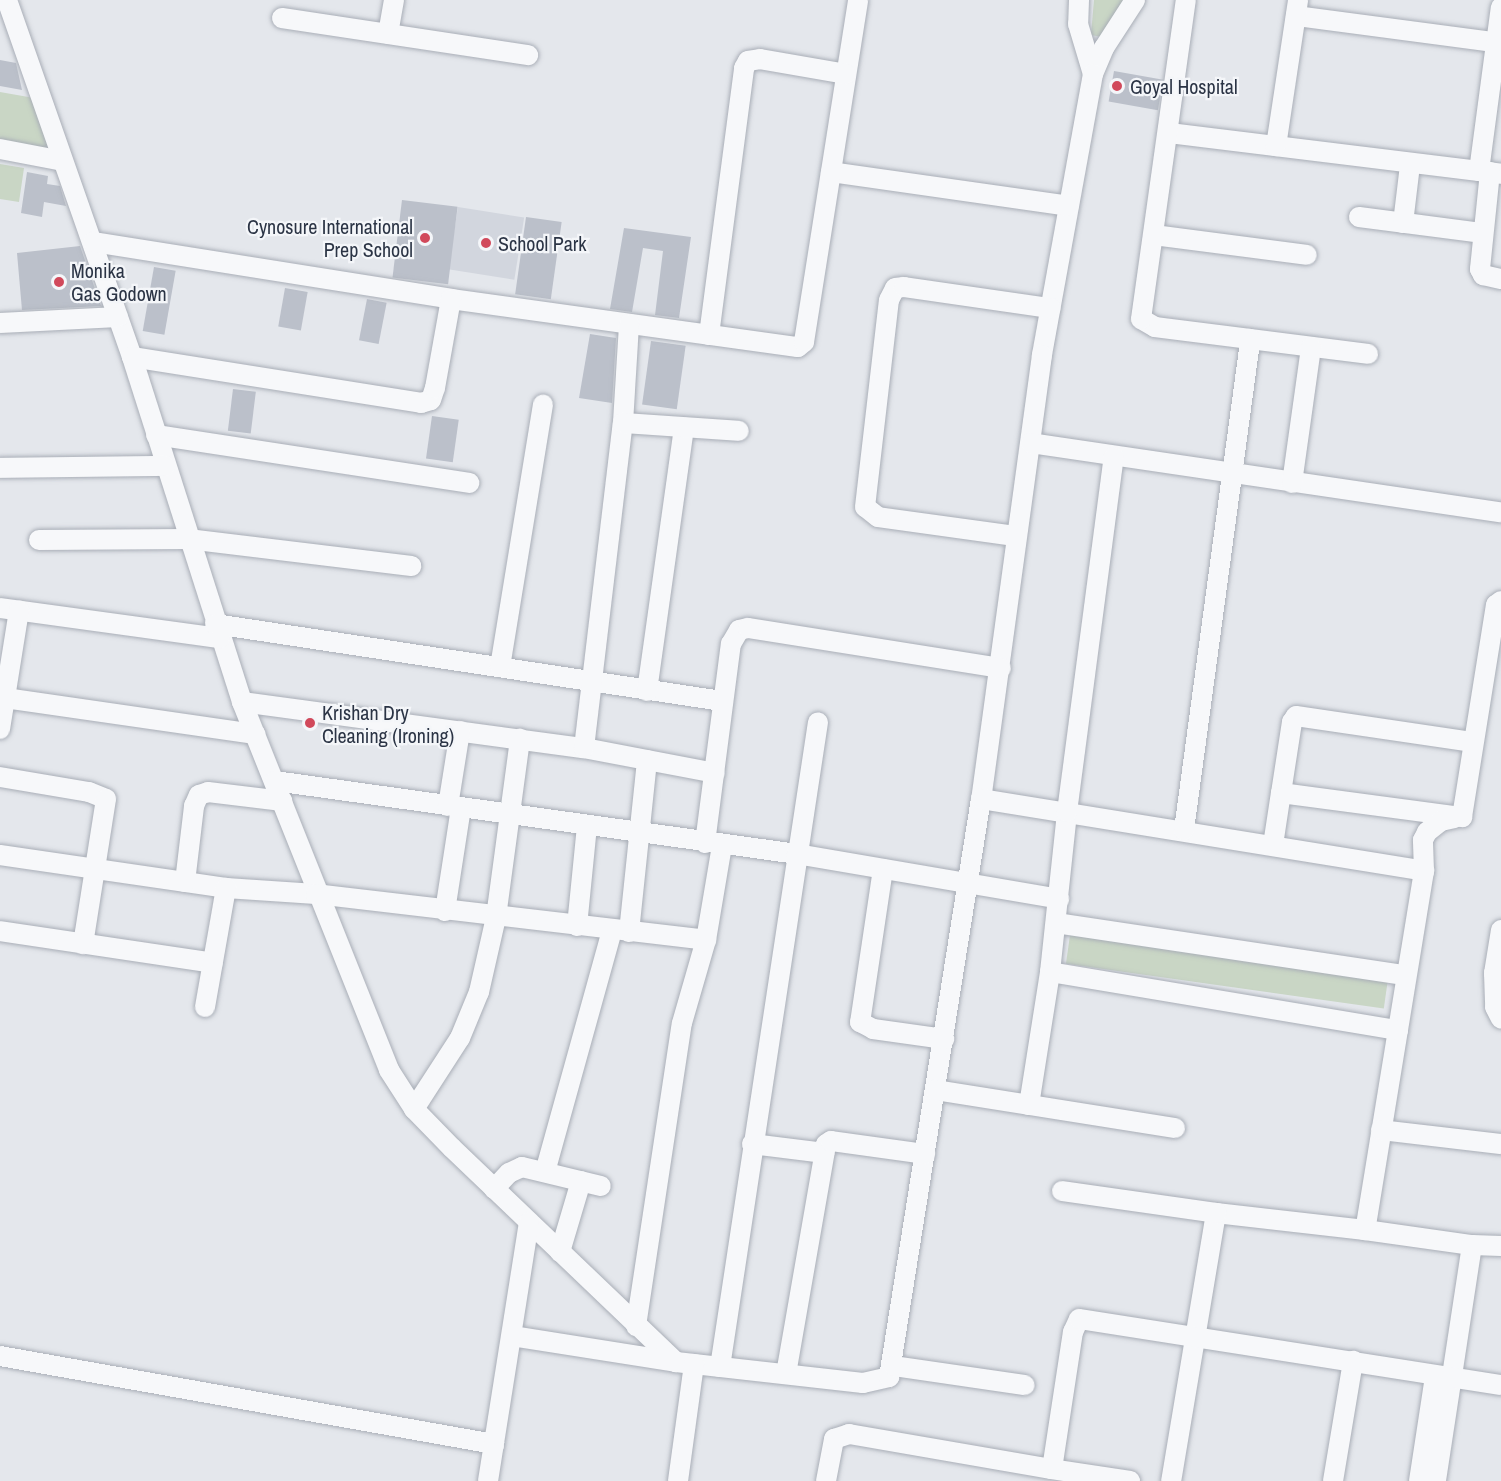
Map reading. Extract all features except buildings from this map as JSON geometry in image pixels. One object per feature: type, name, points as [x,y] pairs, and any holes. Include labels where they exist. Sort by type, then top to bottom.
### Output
[{"type":"street","points":[[7,0],[132,357],[217,631],[316,894],[389,1070],[414,1109],[494,1189],[636,1326],[685,1363]]},
{"type":"street","points":[[388,34],[394,0]]},
{"type":"street","points":[[93,242],[451,299],[788,348],[804,342],[858,0]]},
{"type":"street","points":[[1079,0],[1078,24],[1093,74]]},
{"type":"street","points":[[512,1336],[720,1367],[877,1383],[889,1377],[894,1366],[1001,668],[1016,536],[1050,308],[1093,74],[1104,48],[1135,0]]},
{"type":"street","points":[[1186,0],[1154,235],[1140,312],[1145,324],[1368,354]]},
{"type":"street","points":[[1501,7],[1490,172],[1480,268],[1483,275],[1501,279]]},
{"type":"street","points":[[1276,146],[1297,8],[1499,43]]},
{"type":"street","points":[[282,18],[528,54]]},
{"type":"street","points":[[709,335],[744,68],[748,61],[760,59],[846,74]]},
{"type":"street","points":[[1169,133],[1410,165],[1490,172]]},
{"type":"street","points":[[0,149],[63,161]]},
{"type":"street","points":[[1403,223],[1410,165]]},
{"type":"street","points":[[831,172],[1069,207]]},
{"type":"street","points":[[1359,217],[1482,233]]},
{"type":"street","points":[[1154,235],[1307,255]]},
{"type":"street","points":[[1016,536],[878,517],[865,507],[889,300],[896,288],[904,287],[1050,308]]},
{"type":"street","points":[[132,357],[421,403],[431,400],[435,388],[451,299]]},
{"type":"street","points":[[0,323],[118,317]]},
{"type":"street","points":[[584,748],[589,683],[623,423],[629,324]]},
{"type":"street","points":[[1185,830],[1250,339]]},
{"type":"street","points":[[1292,483],[1311,347]]},
{"type":"street","points":[[500,668],[543,405]]},
{"type":"street","points":[[623,423],[739,431]]},
{"type":"street","points":[[647,691],[684,428]]},
{"type":"street","points":[[156,435],[469,483]]},
{"type":"street","points":[[1031,443],[1501,512]]},
{"type":"street","points":[[1029,1104],[1050,972],[1067,812],[1114,457]]},
{"type":"street","points":[[0,468],[165,466]]},
{"type":"street","points":[[39,540],[188,539],[411,566]]},
{"type":"street","points":[[1462,817],[1496,605],[1501,601]]},
{"type":"street","points":[[0,729],[5,698],[10,610],[217,631],[500,668],[722,701]]},
{"type":"street","points":[[636,1326],[682,1023],[706,940],[713,844],[715,773],[722,701],[733,635],[748,628],[1001,668]]},
{"type":"street","points":[[5,698],[255,734]]},
{"type":"street","points":[[243,702],[584,748],[715,773]]},
{"type":"street","points":[[1274,845],[1292,722],[1296,716],[1473,741]]},
{"type":"street","points":[[720,1367],[752,1144],[818,722]]},
{"type":"street","points":[[444,911],[460,731]]},
{"type":"street","points":[[414,1109],[446,1062],[467,1022],[479,992],[496,916],[520,739]]},
{"type":"street","points":[[545,1172],[620,931],[640,832],[647,760]]},
{"type":"street","points":[[0,777],[101,795],[106,799],[83,944]]},
{"type":"street","points":[[274,780],[511,816],[797,854],[968,886],[1059,899]]},
{"type":"street","points":[[185,882],[194,806],[199,795],[208,792],[282,801]]},
{"type":"street","points":[[1281,793],[1462,817]]},
{"type":"street","points":[[981,799],[1185,830],[1424,871]]},
{"type":"street","points":[[1365,1230],[1424,871],[1423,840],[1428,832],[1441,821],[1462,817]]},
{"type":"street","points":[[577,926],[587,826]]},
{"type":"street","points":[[0,855],[226,888],[316,894],[444,911],[706,940]]},
{"type":"street","points":[[883,869],[860,1022],[873,1029],[944,1039]]},
{"type":"street","points":[[205,1007],[226,888]]},
{"type":"street","points":[[1056,922],[1406,975]]},
{"type":"street","points":[[1501,930],[1494,982],[1495,1007],[1501,1019]]},
{"type":"street","points":[[0,932],[213,963]]},
{"type":"street","points":[[1050,972],[1398,1030]]},
{"type":"street","points":[[935,1090],[1175,1128]]},
{"type":"street","points":[[1381,1130],[1501,1144]]},
{"type":"street","points":[[786,1374],[824,1153],[831,1140],[925,1154]]},
{"type":"street","points":[[752,1144],[824,1153]]},
{"type":"street","points":[[494,1189],[516,1169],[545,1172],[601,1186]]},
{"type":"street","points":[[560,1252],[581,1181]]},
{"type":"street","points":[[1062,1191],[1216,1213],[1472,1245],[1501,1246]]},
{"type":"street","points":[[1171,1481],[1216,1213]]},
{"type":"street","points":[[488,1481],[529,1222]]},
{"type":"street","points":[[1419,1481],[1472,1245]]},
{"type":"street","points":[[1040,1472],[1073,1332],[1080,1319],[1197,1334],[1501,1385]]},
{"type":"street","points":[[0,1356],[494,1444]]},
{"type":"street","points":[[1333,1481],[1353,1361]]},
{"type":"street","points":[[678,1481],[685,1363]]},
{"type":"street","points":[[894,1366],[1025,1385]]},
{"type":"street","points":[[1436,1481],[1444,1377]]},
{"type":"street","points":[[826,1481],[834,1439],[849,1434],[1040,1472],[1130,1481]]},
{"type":"shaded area","name":"School Park","points":[[458,207],[524,217],[514,280],[448,269]]},
{"type":"green space","points":[[1094,0],[1125,0],[1102,37],[1091,35]]},
{"type":"green space","points":[[0,92],[34,98],[52,149],[0,140]]},
{"type":"green space","points":[[0,164],[24,168],[19,202],[0,199]]},
{"type":"green space","points":[[1070,935],[1388,980],[1384,1008],[1066,964]]},
{"type":"place","name":"Goyal Hospital","points":[[1117,86]]},
{"type":"place","name":"Cynosure International Prep School","points":[[425,238]]},
{"type":"place","name":"School Park","points":[[486,243]]},
{"type":"place","name":"Monika Gas Godown","points":[[59,282]]},
{"type":"place","name":"Krishan Dry Cleaning (Ironing)","points":[[310,723]]}]
